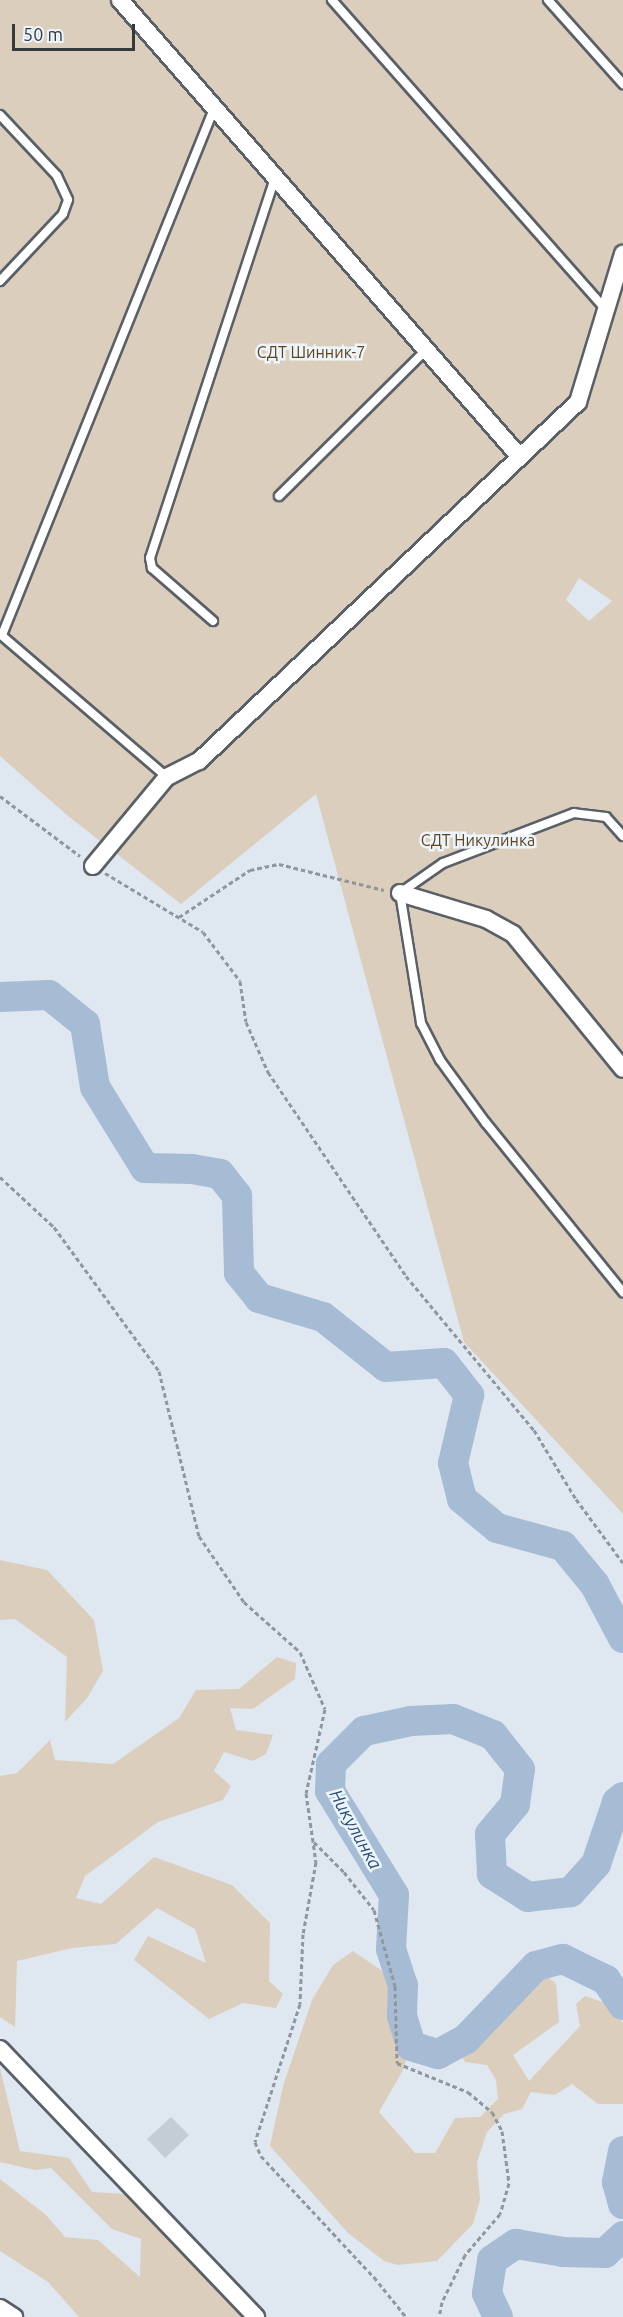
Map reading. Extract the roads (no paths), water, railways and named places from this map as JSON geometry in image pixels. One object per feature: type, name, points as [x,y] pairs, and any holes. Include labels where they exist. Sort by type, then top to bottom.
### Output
[{"type":"street","points":[[120,0],[213,111],[520,457]]},
{"type":"street","points":[[93,866],[167,777],[199,761],[578,402],[623,254]]},
{"type":"street","points":[[400,893],[486,919],[513,934],[623,1068]]},
{"type":"street","points":[[0,2049],[256,2317]]},
{"type":"street","points":[[0,2308],[14,2317]]},
{"type":"lane","points":[[332,0],[607,311]]},
{"type":"lane","points":[[548,0],[623,84]]},
{"type":"lane","points":[[167,777],[1,634],[213,111]]},
{"type":"lane","points":[[0,115],[57,176],[68,200],[63,214],[0,281]]},
{"type":"lane","points":[[213,621],[152,568],[150,558],[274,180]]},
{"type":"lane","points":[[279,496],[425,351]]},
{"type":"lane","points":[[623,837],[606,817],[574,813],[443,863],[400,893],[421,1023],[440,1060],[486,1123],[623,1292]]},
{"type":"waterway","name":"Никулинка","points":[[0,997],[49,995],[85,1024],[95,1087],[145,1168],[192,1169],[220,1174],[237,1196],[239,1273],[259,1298],[323,1317],[386,1367],[444,1363],[469,1395],[453,1463],[462,1499],[497,1528],[563,1546],[595,1585],[623,1638]]},
{"type":"waterway","name":"Никулинка","points":[[623,1797],[617,1802],[596,1864],[571,1892],[528,1897],[492,1874],[490,1834],[515,1804],[520,1769],[493,1735],[453,1719],[411,1721],[364,1731],[331,1764],[330,1791],[394,1895],[391,1949],[403,1985],[402,2016],[411,2046],[438,2054],[466,2039],[536,1966],[563,1959],[606,1980],[623,2005]]},
{"type":"waterway","name":"Никулинка","points":[[623,2151],[617,2182],[623,2204]]},
{"type":"waterway","name":"Никулинка","points":[[498,2317],[487,2293],[492,2260],[516,2244],[563,2252],[605,2253],[623,2236]]},
{"type":"park label","name":"СДТ Шинник-7","points":[[311,352]]},
{"type":"park label","name":"СДТ Никулинка","points":[[478,840]]}]
